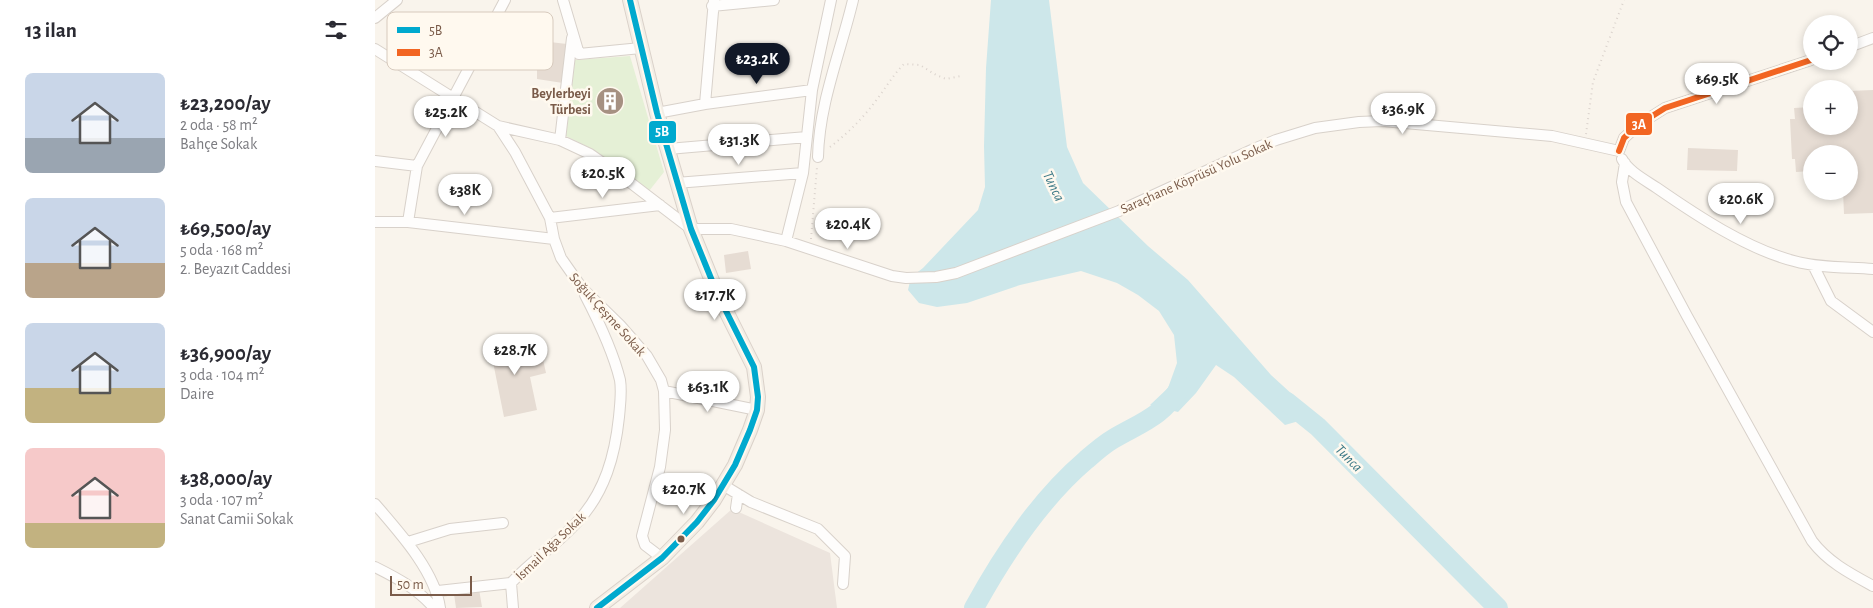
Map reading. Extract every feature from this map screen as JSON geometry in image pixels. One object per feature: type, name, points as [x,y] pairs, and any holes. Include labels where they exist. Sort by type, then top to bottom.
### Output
[{"type":"main road","points":[[597,608],[662,558],[697,522],[723,485],[741,450],[757,410],[759,396],[754,367],[717,293],[691,230],[657,113],[631,0]]},
{"type":"street","points":[[375,18],[397,0]]},
{"type":"street","points":[[499,12],[505,0]]},
{"type":"street","points":[[563,0],[579,54],[641,48]]},
{"type":"street","points":[[705,104],[713,3],[775,0]]},
{"type":"street","points":[[786,241],[803,173],[812,90],[831,0]]},
{"type":"street","points":[[818,157],[826,100],[853,0]]},
{"type":"street","points":[[560,140],[572,34]]},
{"type":"street","points":[[1858,44],[1873,38]]},
{"type":"street","points":[[375,49],[387,56]]},
{"type":"street","points":[[1803,63],[1665,108],[1638,125],[1623,138],[1619,151],[1625,163],[1691,212],[1767,252],[1793,261],[1813,265],[1873,269]]},
{"type":"street","points":[[409,70],[498,126],[560,140],[597,158],[691,230]]},
{"type":"street","points":[[408,222],[417,166],[469,70]]},
{"type":"street","points":[[657,113],[705,104],[812,90]]},
{"type":"street","name":"Saraçhane Köprüsü Yolu Sokak","points":[[691,230],[731,229],[786,241],[850,264],[892,276],[907,278],[936,277],[956,273],[1119,211],[1256,148],[1289,135],[1315,128],[1359,122],[1411,123],[1552,136],[1619,151]]},
{"type":"street","name":"Soğuk Çeşme Sokak","points":[[498,126],[515,152],[550,218],[554,239],[561,258],[582,288],[620,325],[647,356],[661,380],[664,392]]},
{"type":"street","points":[[668,149],[807,137]]},
{"type":"street","points":[[375,161],[417,166]]},
{"type":"street","points":[[1625,163],[1622,182],[1626,202],[1812,540],[1827,558],[1837,566],[1873,586]]},
{"type":"street","points":[[677,183],[803,173]]},
{"type":"street","points":[[550,218],[660,205]]},
{"type":"street","points":[[375,222],[408,222],[554,239]]},
{"type":"street","points":[[1813,265],[1831,301],[1873,332]]},
{"type":"street","name":"İsmail Ağa Sokak","points":[[513,608],[511,583],[579,521],[591,506],[610,466],[616,445],[620,405],[620,380],[600,324],[582,288]]},
{"type":"street","points":[[662,558],[645,545],[642,536],[660,467],[665,430],[664,392],[757,410]]},
{"type":"street","points":[[723,485],[751,502],[818,529],[845,556],[843,584]]},
{"type":"street","points":[[736,508],[738,494]]},
{"type":"street","points":[[375,504],[408,542],[438,591],[441,608]]},
{"type":"street","points":[[408,542],[450,529],[503,523]]},
{"type":"street","points":[[375,567],[403,581],[425,597],[435,608]]},
{"type":"street","points":[[438,591],[511,583]]},
{"type":"path","points":[[1586,143],[1587,121],[1593,82],[1624,0]]},
{"type":"path","points":[[810,249],[818,157],[850,131],[904,64],[920,65],[935,75],[946,78],[961,76]]},
{"type":"shaded area","points":[[732,509],[830,553],[837,608],[620,608]]},
{"type":"green space","points":[[630,56],[664,172],[649,191],[588,147],[566,136],[575,60]]},
{"type":"water","points":[[991,0],[1049,0],[1067,147],[1083,183],[1148,246],[1188,280],[1271,375],[1316,416],[1285,425],[1234,377],[1216,365],[1196,393],[1178,412],[1150,405],[1168,388],[1177,363],[1174,335],[1159,311],[1138,295],[1117,283],[1081,271],[1020,285],[967,303],[937,307],[919,303],[908,290],[911,277],[923,268],[978,210],[985,187],[986,68]]},
{"type":"building","points":[[553,42],[567,44],[563,83],[537,79],[537,70],[553,70]]},
{"type":"building","points":[[1873,90],[1873,213],[1844,214],[1843,200],[1858,200],[1858,145],[1803,145],[1803,172],[1796,172],[1795,159],[1792,159],[1790,119],[1795,119],[1794,108],[1803,107],[1803,135],[1858,135],[1858,91]]},
{"type":"building","name":"Beylerbeyi Türbesi","points":[[606,93],[612,93],[617,98],[615,107],[606,109],[601,104],[601,98]]},
{"type":"building","points":[[1688,148],[1738,150],[1737,171],[1687,170]]},
{"type":"building","points":[[748,251],[751,269],[726,273],[724,255]]},
{"type":"building","points":[[519,336],[524,359],[542,355],[546,373],[530,377],[537,410],[504,417],[489,342]]},
{"type":"building","points":[[479,589],[482,607],[456,608],[454,594]]},
{"type":"waterway","name":"Tunca","points":[[974,608],[997,568],[1023,529],[1053,493],[1102,446],[1159,412],[1181,386]]},
{"type":"waterway","name":"Tunca","points":[[1287,402],[1318,427],[1498,608]]},
{"type":"transit line","name":"5B","points":[[597,608],[662,558],[697,522],[714,500],[735,465],[750,430],[757,410],[758,397],[754,367],[717,293],[691,229],[657,113],[630,0]]},
{"type":"transit line","name":"3A","points":[[1619,151],[1624,138],[1638,125],[1665,108],[1803,63]]},
{"type":"place","name":"Beylerbeyi Türbesi","points":[[610,101]]}]
